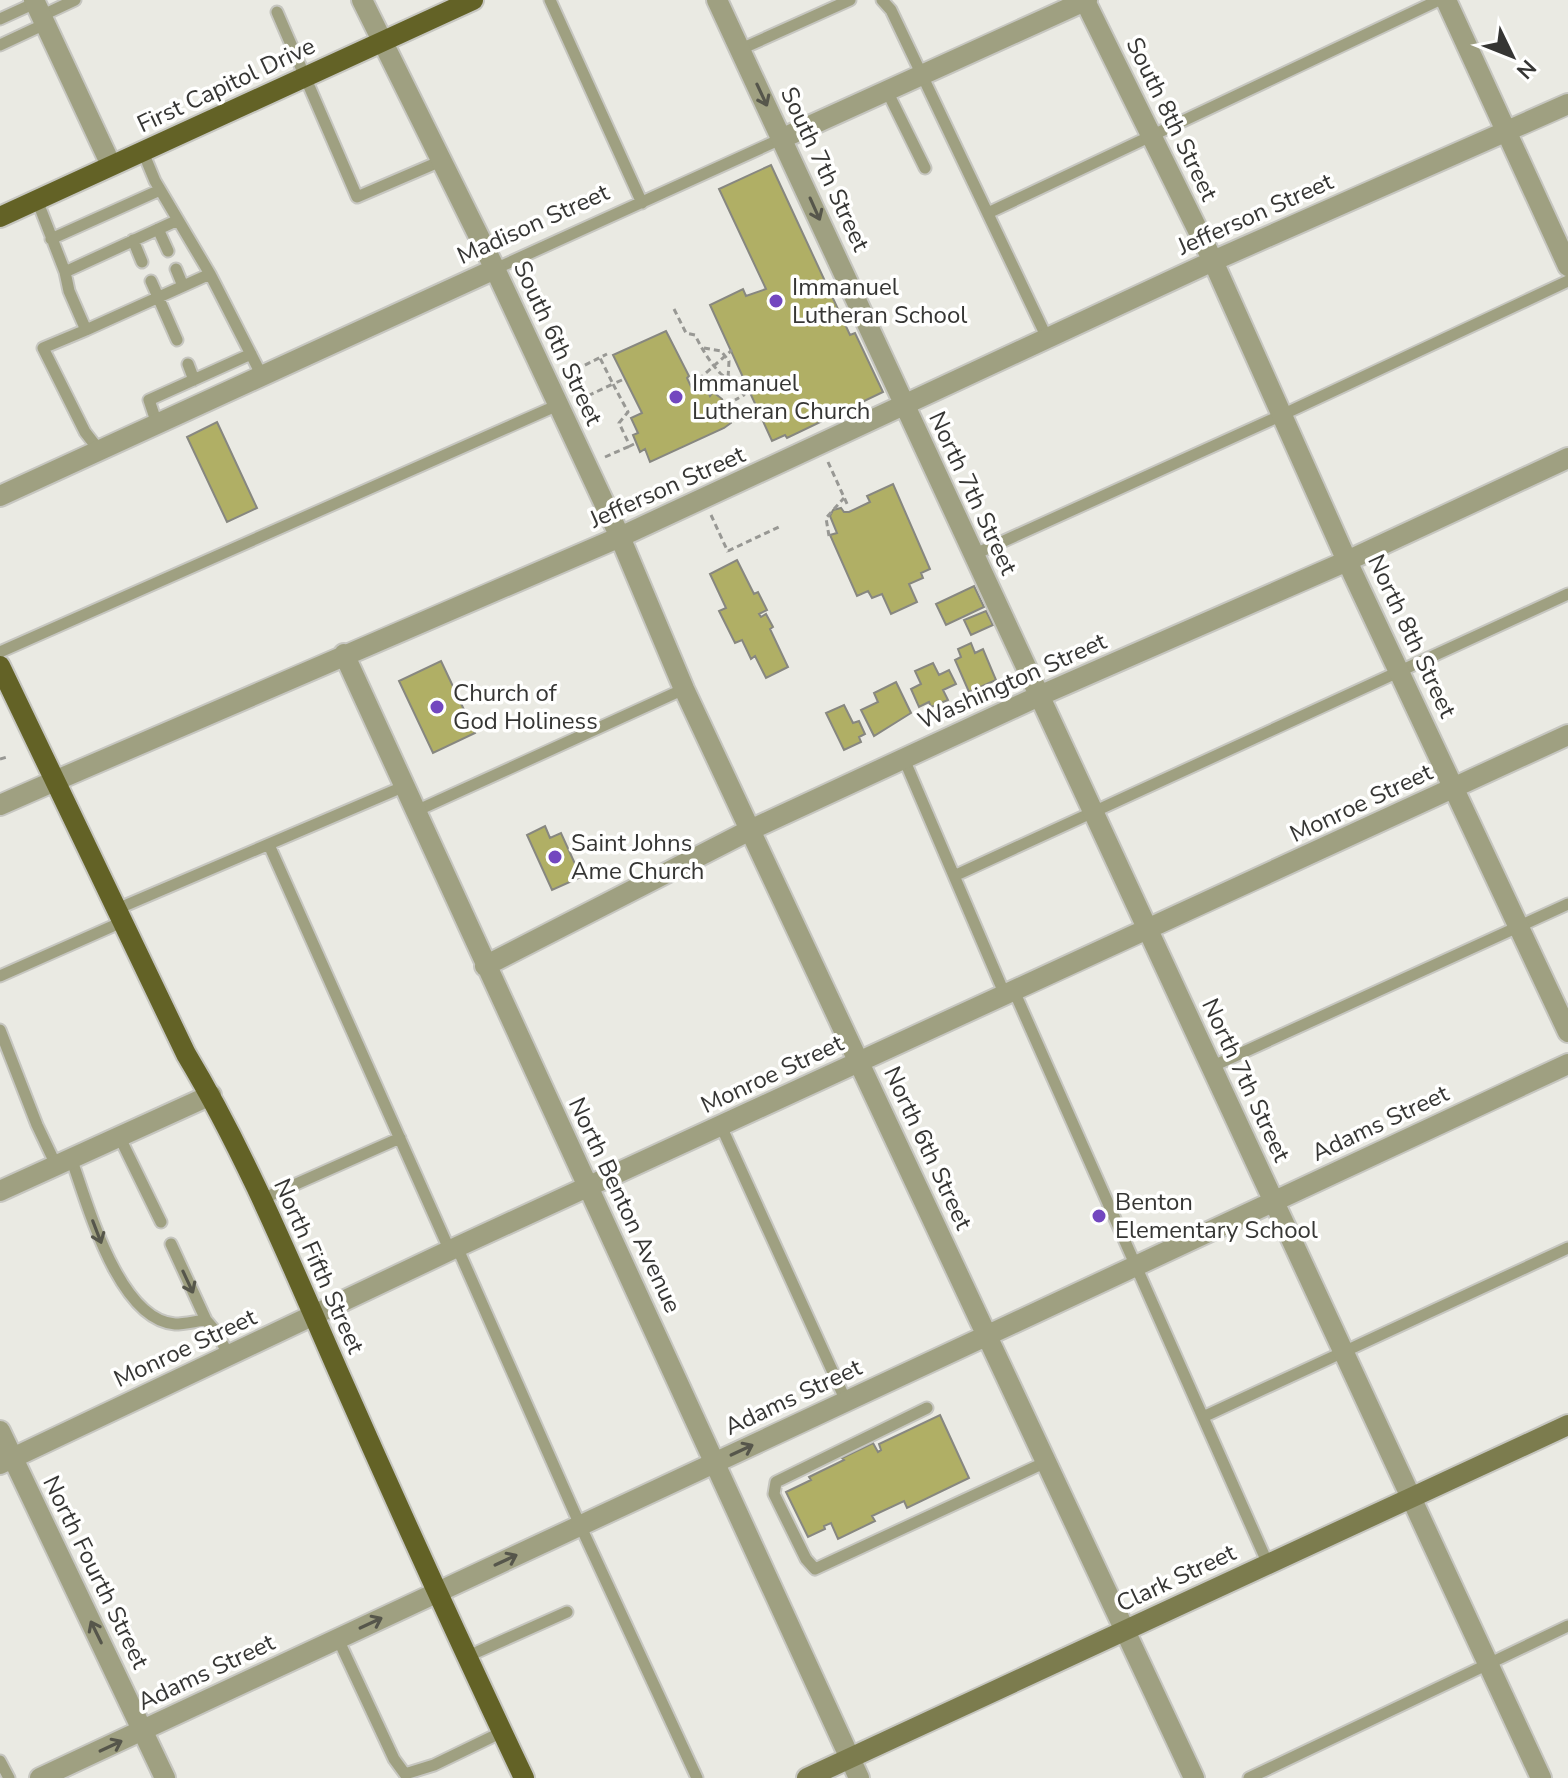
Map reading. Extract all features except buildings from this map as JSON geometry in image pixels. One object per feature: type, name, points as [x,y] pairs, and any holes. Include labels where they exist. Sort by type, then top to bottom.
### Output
[{"type":"main road","name":"First Capitol Drive","points":[[0,217],[473,0]]},
{"type":"main road","name":"North Fifth Street","points":[[0,666],[186,1054],[211,1095],[314,1316],[436,1593],[524,1778]]},
{"type":"main road","name":"Clark Street","points":[[807,1778],[1568,1425]]},
{"type":"street","name":"South 6th Street","points":[[362,0],[495,269],[620,537]]},
{"type":"street","name":"South 7th Street","points":[[717,0],[904,405]]},
{"type":"street","name":"Madison Street","points":[[783,138],[1086,0]]},
{"type":"street","name":"South 8th Street","points":[[1086,0],[1213,261]]},
{"type":"street","points":[[1446,0],[1568,266]]},
{"type":"street","points":[[39,11],[111,165]]},
{"type":"street","name":"Jefferson Street","points":[[0,805],[620,537],[1213,261],[1568,104]]},
{"type":"street","name":"North 8th Street","points":[[1213,261],[1284,414],[1347,561],[1456,787],[1568,1032]]},
{"type":"street","name":"Madison Street","points":[[0,496],[495,269]]},
{"type":"street","name":"North 7th Street","points":[[904,405],[1541,1778]]},
{"type":"street","name":"Washington Street","points":[[485,966],[750,830],[1568,458]]},
{"type":"street","name":"North 6th Street","points":[[620,537],[684,689],[1194,1778]]},
{"type":"street","name":"North Benton Avenue","points":[[344,654],[859,1778]]},
{"type":"street","name":"Monroe Street","points":[[6,1461],[453,1249],[1568,735]]},
{"type":"street","name":"Adams Street","points":[[40,1778],[1568,1064]]},
{"type":"street","points":[[0,1191],[211,1095]]},
{"type":"street","name":"North Fourth Street","points":[[0,1431],[6,1461],[165,1778]]},
{"type":"lane","points":[[0,19],[75,0]]},
{"type":"lane","points":[[550,0],[642,203]]},
{"type":"lane","points":[[741,49],[824,5],[850,0]]},
{"type":"lane","points":[[882,0],[891,10],[923,75],[1047,338]]},
{"type":"lane","points":[[988,213],[1439,0]]},
{"type":"lane","points":[[0,45],[39,11]]},
{"type":"lane","points":[[277,12],[357,197],[441,161]]},
{"type":"lane","points":[[887,91],[925,168]]},
{"type":"lane","name":"Madison Street","points":[[495,269],[783,138]]},
{"type":"lane","points":[[143,152],[160,190],[210,274],[262,376]]},
{"type":"lane","points":[[51,239],[99,221],[160,190]]},
{"type":"lane","points":[[37,200],[86,330]]},
{"type":"lane","points":[[65,272],[109,246],[133,240],[178,220]]},
{"type":"lane","points":[[158,229],[168,251]]},
{"type":"lane","points":[[133,240],[142,262]]},
{"type":"lane","points":[[176,269],[183,286]]},
{"type":"lane","points":[[99,450],[85,432],[43,348],[210,274]]},
{"type":"lane","points":[[151,281],[177,340]]},
{"type":"lane","points":[[973,555],[1568,281]]},
{"type":"lane","points":[[157,424],[149,400],[251,354]]},
{"type":"lane","points":[[188,364],[194,380]]},
{"type":"lane","points":[[0,652],[558,405]]},
{"type":"lane","points":[[954,876],[1568,594]]},
{"type":"lane","points":[[416,811],[684,689]]},
{"type":"lane","points":[[904,759],[954,876],[1136,1266],[1268,1564]]},
{"type":"lane","points":[[0,976],[119,915],[405,786]]},
{"type":"lane","points":[[269,845],[400,1138],[697,1778]]},
{"type":"lane","points":[[1211,1067],[1568,904]]},
{"type":"lane","points":[[0,1030],[37,1125],[63,1162],[128,1294],[150,1313],[173,1324],[206,1320]]},
{"type":"lane","points":[[721,1126],[846,1401]]},
{"type":"lane","points":[[119,1136],[161,1222]]},
{"type":"lane","points":[[260,1200],[400,1138]]},
{"type":"lane","points":[[171,1244],[206,1320],[229,1356]]},
{"type":"lane","points":[[1203,1417],[1568,1248]]},
{"type":"lane","points":[[927,1408],[776,1482],[774,1494],[806,1559],[815,1569],[1046,1462]]},
{"type":"lane","points":[[466,1657],[567,1612]]},
{"type":"lane","points":[[1249,1778],[1568,1626]]},
{"type":"lane","points":[[338,1639],[394,1759],[405,1774],[434,1765],[502,1732]]},
{"type":"lane","points":[[0,1761],[9,1778]]},
{"type":"path","points":[[674,309],[686,333],[695,335],[705,356],[744,395],[735,400]]},
{"type":"path","points":[[702,348],[721,351],[730,366],[728,379]]},
{"type":"path","points":[[691,386],[732,350]]},
{"type":"path","points":[[567,374],[607,354]]},
{"type":"path","points":[[600,358],[628,412],[619,423],[632,445],[605,457]]},
{"type":"path","points":[[579,400],[622,380]]},
{"type":"path","points":[[828,462],[848,506]]},
{"type":"path","points":[[829,536],[826,518],[844,498]]},
{"type":"path","points":[[711,515],[728,552],[781,526]]},
{"type":"path","points":[[0,759],[7,757]]},
{"type":"place","name":"Immanuel Lutheran School","points":[[776,301]]},
{"type":"place","name":"Immanuel Lutheran Church","points":[[676,397]]},
{"type":"place","name":"Church of God Holiness","points":[[437,707]]},
{"type":"place","name":"Saint Johns Ame Church","points":[[555,857]]},
{"type":"place","name":"Benton Elementary School","points":[[1099,1216]]}]
